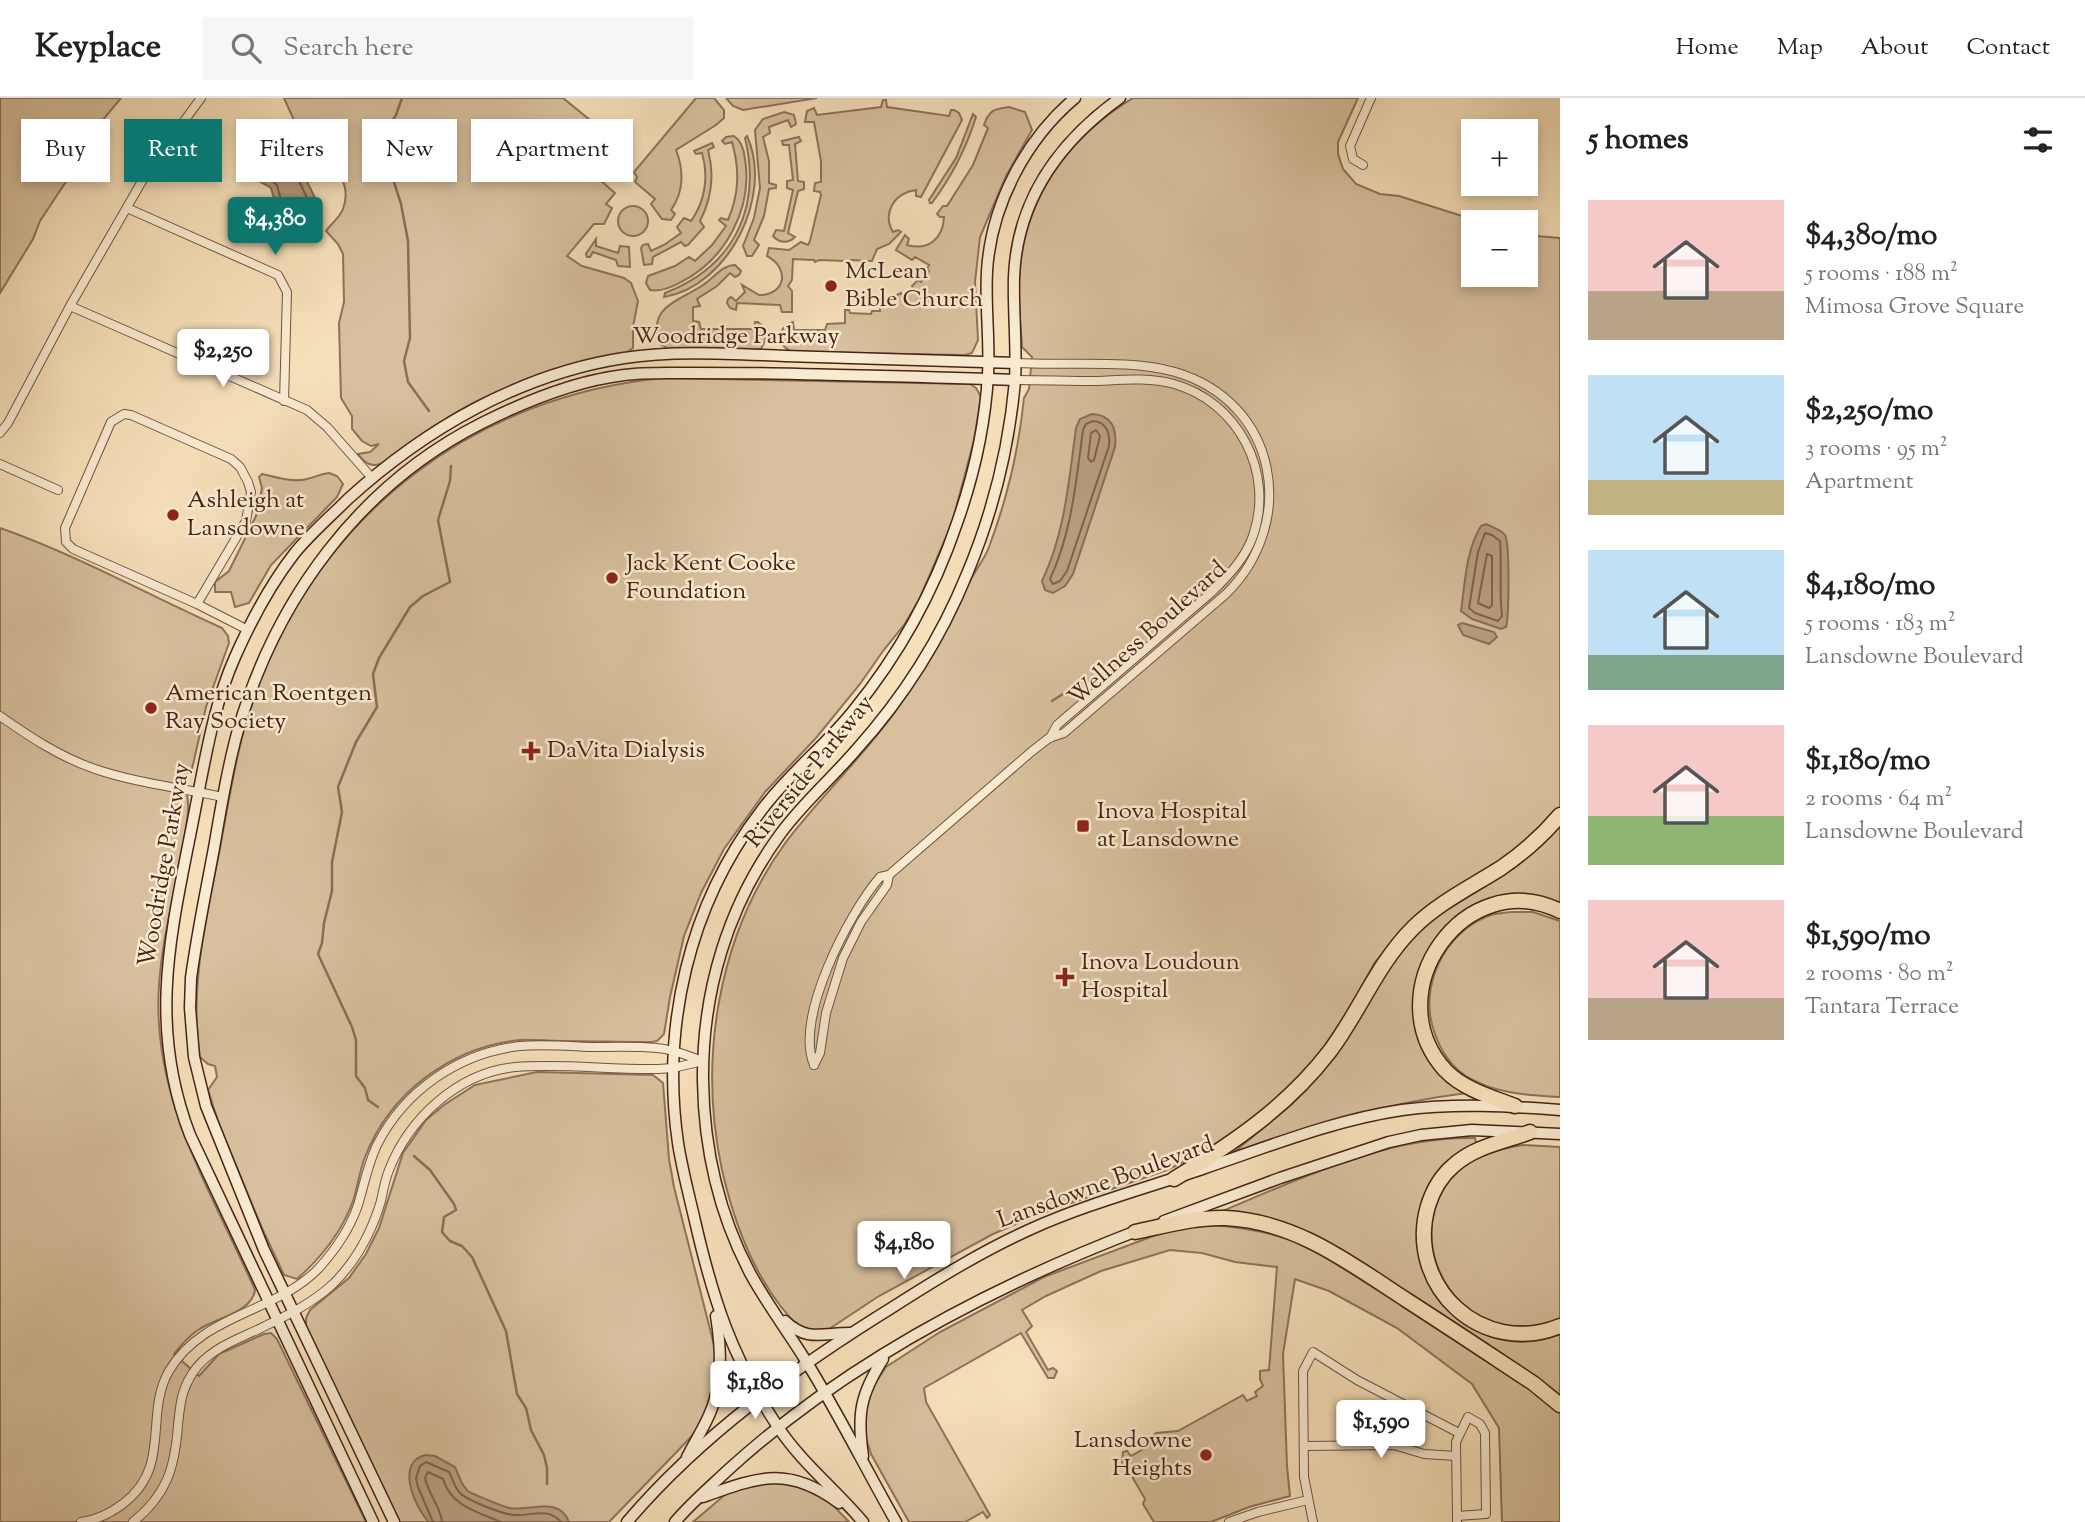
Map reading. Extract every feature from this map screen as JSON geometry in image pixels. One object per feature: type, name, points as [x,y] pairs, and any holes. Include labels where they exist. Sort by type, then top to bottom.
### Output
[{"type":"highway","points":[[1174,1179],[1234,1142],[1298,1088],[1330,1051],[1383,963],[1403,938],[1438,907],[1521,854],[1560,815]]},
{"type":"highway","points":[[1516,1106],[1462,1084],[1446,1071],[1433,1054],[1419,1014],[1425,972],[1432,956],[1453,928],[1484,909],[1519,901],[1539,903],[1560,911]]},
{"type":"highway","points":[[1531,1132],[1469,1154],[1443,1175],[1432,1195],[1424,1219],[1423,1242],[1434,1282],[1455,1307],[1481,1326],[1522,1335],[1542,1333],[1560,1326]]},
{"type":"highway","points":[[1135,1232],[1191,1221],[1224,1218],[1294,1232],[1330,1250],[1534,1383],[1560,1405]]},
{"type":"main road","name":"Riverside Parkway","points":[[861,1520],[807,1464],[778,1427],[729,1339],[711,1289],[677,1139],[673,1068],[678,1006],[691,949],[720,876],[739,842],[761,810],[842,724],[872,686],[899,646],[935,577],[957,523],[982,429],[989,362],[986,274],[1000,208],[1033,143],[1049,121],[1075,98]]},
{"type":"main road","name":"Riverside Parkway","points":[[896,1522],[807,1363],[742,1256],[718,1191],[705,1124],[705,1026],[716,968],[728,930],[753,876],[781,832],[859,747],[900,695],[934,640],[962,585],[985,527],[1003,465],[1010,427],[1016,363],[1014,273],[1022,228],[1032,198],[1055,158],[1070,139],[1120,98]]},
{"type":"main road","name":"Woodridge Parkway","points":[[373,1522],[190,1135],[177,1099],[169,1057],[165,978],[213,723],[234,659],[263,600],[296,552],[372,478],[440,428],[485,403],[566,372],[611,360],[650,355],[735,354],[1016,363]]},
{"type":"main road","name":"Woodridge Parkway","points":[[394,1522],[264,1250],[206,1106],[194,1057],[190,1008],[191,978],[223,797],[237,734],[257,670],[272,637],[302,586],[345,529],[374,499],[425,457],[465,432],[548,394],[622,375],[758,373],[1015,380]]},
{"type":"main road","name":"Lansdowne Boulevard","points":[[627,1522],[682,1465],[760,1397],[850,1333],[975,1258],[1032,1228],[1303,1134],[1362,1117],[1444,1106],[1516,1106],[1560,1110]]},
{"type":"main road","points":[[675,1522],[778,1427],[824,1394],[976,1301],[1037,1273],[1135,1232],[1280,1178],[1389,1142],[1422,1135],[1472,1130],[1560,1134]]},
{"type":"main road","points":[[682,1465],[711,1410],[717,1390],[720,1358],[711,1289]]},
{"type":"main road","points":[[772,1309],[802,1334],[820,1336],[828,1333],[850,1333]]},
{"type":"main road","points":[[865,1466],[859,1426],[861,1404],[867,1385],[885,1355]]},
{"type":"main road","points":[[698,1499],[750,1480],[780,1478],[799,1481],[818,1489],[861,1520]]},
{"type":"street","points":[[0,433],[157,157],[201,98]]},
{"type":"street","points":[[1363,164],[1353,159],[1350,146],[1371,98]]},
{"type":"street","points":[[127,208],[278,275],[287,292],[284,401]]},
{"type":"street","points":[[70,306],[315,415],[372,478]]},
{"type":"street","name":"Wellness Boulevard","points":[[889,875],[887,885],[861,922],[843,958],[826,1013],[820,1053],[814,1065],[809,1054],[812,1028],[825,972],[852,916],[880,877],[889,875],[1031,752],[1049,738],[1064,733],[1237,584],[1255,557],[1265,534],[1270,511],[1270,486],[1265,458],[1246,423],[1226,400],[1192,378],[1174,372],[1134,366],[1016,363]]},
{"type":"street","name":"Wellness Boulevard","points":[[1015,380],[1148,379],[1190,390],[1212,402],[1237,426],[1253,457],[1258,482],[1259,505],[1255,529],[1236,568],[1213,591],[1057,725],[1049,738]]},
{"type":"street","points":[[197,604],[246,521],[251,492],[244,473],[231,459],[131,415],[117,417],[111,422],[65,528],[66,542],[74,549],[248,630]]},
{"type":"street","points":[[0,464],[58,490]]},
{"type":"street","points":[[0,716],[39,743],[95,769],[126,778],[223,797]]},
{"type":"street","points":[[81,1522],[94,1520],[116,1510],[129,1499],[147,1476],[153,1458],[160,1394],[167,1374],[184,1350],[205,1333],[284,1293],[317,1270],[340,1243],[354,1218],[370,1162],[384,1133],[411,1098],[441,1074],[473,1057],[521,1046],[659,1048],[703,1061]]},
{"type":"street","points":[[133,1522],[161,1493],[169,1476],[176,1454],[180,1400],[193,1371],[211,1353],[293,1312],[322,1293],[352,1262],[374,1221],[396,1154],[412,1128],[442,1097],[470,1082],[514,1067],[673,1068],[703,1061]]},
{"type":"street","points":[[1313,1522],[1304,1477],[1303,1371],[1313,1352],[1357,1380],[1459,1433]]},
{"type":"street","points":[[1468,1417],[1483,1428],[1486,1514],[1457,1519],[1456,1456],[1459,1433],[1468,1417]]},
{"type":"street","points":[[1304,1446],[1394,1445],[1424,1454],[1456,1456]]},
{"type":"street","points":[[1229,1522],[1308,1500]]},
{"type":"shaded area","points":[[0,98],[121,98],[104,119],[21,119],[21,182],[66,182],[40,221],[33,239],[0,293]]},
{"type":"shaded area","points":[[284,98],[563,98],[589,119],[471,119],[471,182],[602,182],[615,193],[606,204],[612,208],[604,224],[594,224],[567,256],[582,266],[624,278],[631,283],[638,301],[633,327],[633,348],[626,353],[503,389],[449,416],[383,463],[372,465],[366,462],[358,454],[370,452],[379,444],[371,446],[362,441],[352,429],[352,416],[341,398],[339,323],[344,302],[343,254],[326,231],[338,218],[346,198],[343,182],[348,182],[348,119],[294,119]]},
{"type":"shaded area","points":[[696,98],[714,98],[724,110],[724,118],[676,150],[681,173],[678,196],[671,210],[675,214],[671,220],[662,219],[651,204],[655,199],[635,182],[637,177],[634,172]]},
{"type":"shaded area","points":[[726,98],[817,98],[743,110],[733,106]]},
{"type":"shaded area","points":[[1133,98],[1358,98],[1338,142],[1338,154],[1343,169],[1356,184],[1380,194],[1399,196],[1461,216],[1461,287],[1538,287],[1538,236],[1560,238],[1560,808],[1525,846],[1411,921],[1375,962],[1349,1009],[1318,1056],[1294,1084],[1246,1126],[1211,1149],[1167,1170],[1042,1213],[993,1234],[879,1296],[826,1331],[801,1329],[773,1295],[751,1256],[734,1213],[722,1170],[712,1085],[720,999],[730,957],[744,917],[763,878],[786,842],[869,745],[906,696],[936,647],[987,551],[1007,492],[1024,398],[1029,389],[1032,357],[1022,347],[1019,290],[1022,253],[1029,225],[1052,175],[1068,153],[1109,114]]},
{"type":"shaded area","points":[[883,100],[886,100],[887,107],[949,116],[951,110],[954,110],[962,120],[921,197],[916,196],[916,190],[908,192],[892,205],[890,225],[893,232],[901,232],[889,244],[877,249],[872,261],[850,260],[847,263],[793,259],[792,280],[788,286],[792,291],[792,312],[782,312],[780,305],[737,303],[736,310],[730,308],[728,299],[731,297],[736,301],[745,292],[742,285],[759,295],[775,291],[779,286],[782,274],[774,261],[767,256],[769,248],[789,250],[801,242],[808,245],[810,241],[821,195],[820,192],[814,191],[815,183],[821,182],[821,161],[814,122],[805,122],[807,111],[814,108],[817,115],[881,107]]},
{"type":"shaded area","points":[[1009,107],[1025,112],[1032,130],[1006,176],[980,237],[975,282],[978,340],[972,353],[965,355],[788,350],[780,337],[787,325],[793,322],[794,330],[825,330],[827,324],[845,323],[845,310],[850,313],[871,314],[872,311],[880,311],[880,305],[892,302],[891,298],[901,293],[902,296],[913,289],[912,286],[918,280],[921,282],[929,271],[929,265],[915,257],[912,260],[896,250],[905,235],[909,239],[907,245],[922,246],[933,242],[941,232],[944,217],[937,214],[943,206],[947,206],[973,165],[988,128],[984,125],[988,116],[996,110]]},
{"type":"shaded area","points":[[784,112],[794,115],[796,124],[791,127],[788,120],[769,127],[770,133],[763,137],[769,161],[769,183],[776,185],[776,188],[769,189],[764,216],[754,240],[759,245],[752,256],[747,256],[743,246],[754,218],[760,188],[755,130],[763,119]]},
{"type":"shaded area","points":[[973,114],[976,117],[963,151],[946,183],[930,203],[929,200],[956,158]]},
{"type":"shaded area","points":[[734,136],[743,149],[746,178],[745,196],[733,231],[711,261],[697,272],[670,287],[650,290],[646,283],[648,276],[675,266],[689,257],[695,261],[712,245],[726,226],[719,220],[728,220],[736,191],[737,172],[732,142],[725,144],[722,141],[726,137]]},
{"type":"shaded area","points":[[747,136],[754,159],[755,185],[750,210],[740,234],[726,257],[708,275],[687,289],[664,297],[665,293],[689,282],[709,268],[725,251],[737,232],[749,189]]},
{"type":"shaded area","points":[[799,137],[801,141],[795,144],[798,181],[804,182],[804,189],[798,191],[788,233],[795,237],[784,242],[773,236],[776,230],[784,231],[793,190],[787,188],[787,181],[793,180],[789,145],[783,145],[782,141]]},
{"type":"shaded area","points":[[712,143],[714,147],[708,150],[711,187],[700,221],[704,227],[688,245],[685,246],[681,242],[653,257],[652,264],[644,265],[641,248],[643,245],[648,244],[651,251],[664,245],[681,233],[677,227],[684,218],[691,221],[696,214],[704,188],[705,171],[702,153],[696,154],[694,151]]},
{"type":"shaded area","points":[[633,206],[643,211],[648,221],[643,231],[633,236],[623,231],[618,221],[623,211]]},
{"type":"shaded area","points":[[596,239],[596,246],[618,253],[620,246],[629,247],[630,267],[618,266],[616,260],[593,252],[587,257],[586,254]]},
{"type":"shaded area","points":[[735,265],[741,271],[739,275],[735,277],[730,273],[717,286],[697,299],[700,306],[693,307],[693,321],[699,322],[701,329],[754,329],[755,322],[758,322],[767,331],[761,349],[669,349],[660,344],[657,331],[661,313],[722,269]]},
{"type":"shaded area","points":[[664,378],[970,384],[981,397],[974,440],[952,523],[919,600],[904,625],[816,738],[765,792],[724,849],[701,893],[684,936],[664,1034],[652,1042],[519,1040],[494,1044],[447,1063],[407,1094],[376,1134],[363,1162],[349,1210],[331,1242],[297,1279],[284,1275],[220,1127],[208,1090],[217,1077],[215,1066],[200,1057],[197,1031],[196,1006],[204,929],[235,767],[245,724],[259,683],[288,621],[325,564],[368,515],[417,472],[472,436],[532,408],[596,389]]},
{"type":"shaded area","points":[[329,473],[337,476],[343,484],[337,497],[271,565],[249,603],[235,607],[231,592],[215,592],[215,582],[229,571],[256,516],[262,488],[259,477],[262,474],[302,480]]},
{"type":"shaded area","points":[[0,528],[57,550],[222,628],[228,636],[229,643],[206,707],[192,769],[185,775],[188,812],[161,963],[159,1026],[164,1066],[174,1105],[203,1179],[255,1290],[252,1298],[240,1310],[198,1330],[174,1354],[199,1376],[219,1354],[271,1333],[277,1339],[366,1522],[0,1522]]},
{"type":"shaded area","points":[[1560,819],[1560,906],[1555,903],[1520,906],[1459,916],[1435,940],[1419,972],[1414,1008],[1420,1042],[1440,1071],[1467,1093],[1348,1117],[1233,1153],[1292,1104],[1317,1078],[1391,962],[1412,939],[1433,919]]},
{"type":"shaded area","points":[[1533,912],[1560,921],[1560,1097],[1500,1090],[1466,1076],[1443,1052],[1430,1017],[1432,981],[1448,948],[1474,923],[1491,915]]},
{"type":"shaded area","points":[[537,1072],[653,1075],[663,1083],[674,1187],[715,1349],[716,1374],[711,1398],[691,1437],[609,1522],[400,1522],[306,1327],[306,1318],[310,1310],[349,1278],[366,1254],[379,1228],[403,1153],[426,1120],[475,1085]]},
{"type":"shaded area","points":[[1475,1138],[1476,1143],[1445,1164],[1425,1196],[1418,1230],[1423,1263],[1437,1294],[1460,1319],[1489,1336],[1523,1342],[1560,1334],[1560,1400],[1339,1252],[1215,1214],[1310,1174],[1375,1152],[1441,1139]]},
{"type":"shaded area","points":[[1523,1145],[1560,1147],[1560,1319],[1540,1326],[1502,1326],[1479,1317],[1455,1297],[1437,1265],[1431,1229],[1441,1193],[1459,1170],[1484,1155]]},
{"type":"shaded area","points":[[1210,1225],[1257,1231],[1303,1243],[1545,1396],[1560,1413],[1560,1522],[1502,1522],[1499,1428],[1472,1384],[1397,1328],[1329,1291],[1295,1279],[1283,1354],[1290,1496],[1249,1507],[1211,1522],[1154,1522],[1143,1504],[1145,1499],[1126,1466],[1122,1465],[1123,1452],[1127,1451],[1131,1456],[1157,1441],[1154,1435],[1156,1433],[1178,1431],[1243,1395],[1247,1401],[1257,1396],[1255,1392],[1263,1386],[1260,1371],[1269,1370],[1277,1267],[1170,1250],[1101,1271],[1022,1310],[1032,1326],[1026,1332],[1048,1370],[1053,1368],[1057,1371],[1054,1378],[1048,1378],[1021,1333],[924,1388],[926,1402],[990,1515],[987,1518],[983,1512],[965,1522],[909,1522],[871,1454],[863,1429],[867,1396],[886,1367],[940,1332],[1044,1277],[1156,1235],[1176,1229]]},
{"type":"shaded area","points":[[755,1482],[792,1483],[828,1500],[849,1522],[693,1522],[727,1493]]},
{"type":"water","points":[[261,182],[307,182],[317,207],[299,218],[279,216],[271,188]]},
{"type":"water","points":[[1092,414],[1104,417],[1112,424],[1115,447],[1073,574],[1065,586],[1053,593],[1045,590],[1042,581],[1061,525],[1076,428],[1080,419]]},
{"type":"water","points":[[1486,524],[1503,533],[1507,541],[1508,610],[1506,627],[1501,629],[1472,619],[1461,611],[1472,545],[1481,526]]},
{"type":"water","points":[[1462,623],[1494,632],[1497,637],[1489,644],[1463,635],[1458,625]]},
{"type":"water","points":[[426,1455],[435,1456],[455,1467],[463,1485],[475,1495],[509,1508],[543,1506],[558,1509],[569,1522],[429,1522],[413,1496],[409,1475],[411,1466]]},
{"type":"waterway","points":[[402,98],[382,145],[401,204],[408,241],[410,338],[404,361],[408,382],[429,411]]},
{"type":"waterway","points":[[378,1107],[368,1100],[365,1088],[356,1076],[356,1040],[352,1027],[318,954],[332,891],[332,862],[342,812],[338,787],[356,742],[377,707],[373,674],[379,658],[410,607],[423,596],[450,582],[438,520],[450,481],[451,466]]},
{"type":"waterway","points":[[1052,701],[1083,681],[1096,680]]},
{"type":"waterway","points":[[414,1156],[430,1170],[454,1204],[456,1210],[444,1217],[442,1232],[472,1257],[506,1331],[517,1394],[526,1408],[531,1430],[544,1455],[547,1484]]},
{"type":"place","name":"McLean Bible Church","points":[[831,286]]},
{"type":"place","name":"Ashleigh at Lansdowne","points":[[173,515]]},
{"type":"place","name":"Jack Kent Cooke Foundation","points":[[612,578]]},
{"type":"place","name":"American Roentgen Ray Society","points":[[151,708]]},
{"type":"place","name":"DaVita Dialysis","points":[[531,751]]},
{"type":"place","name":"Inova Hospital at Lansdowne","points":[[1083,826]]},
{"type":"place","name":"Inova Loudoun Hospital","points":[[1065,977]]},
{"type":"place","name":"Lansdowne Heights","points":[[1206,1455]]}]
